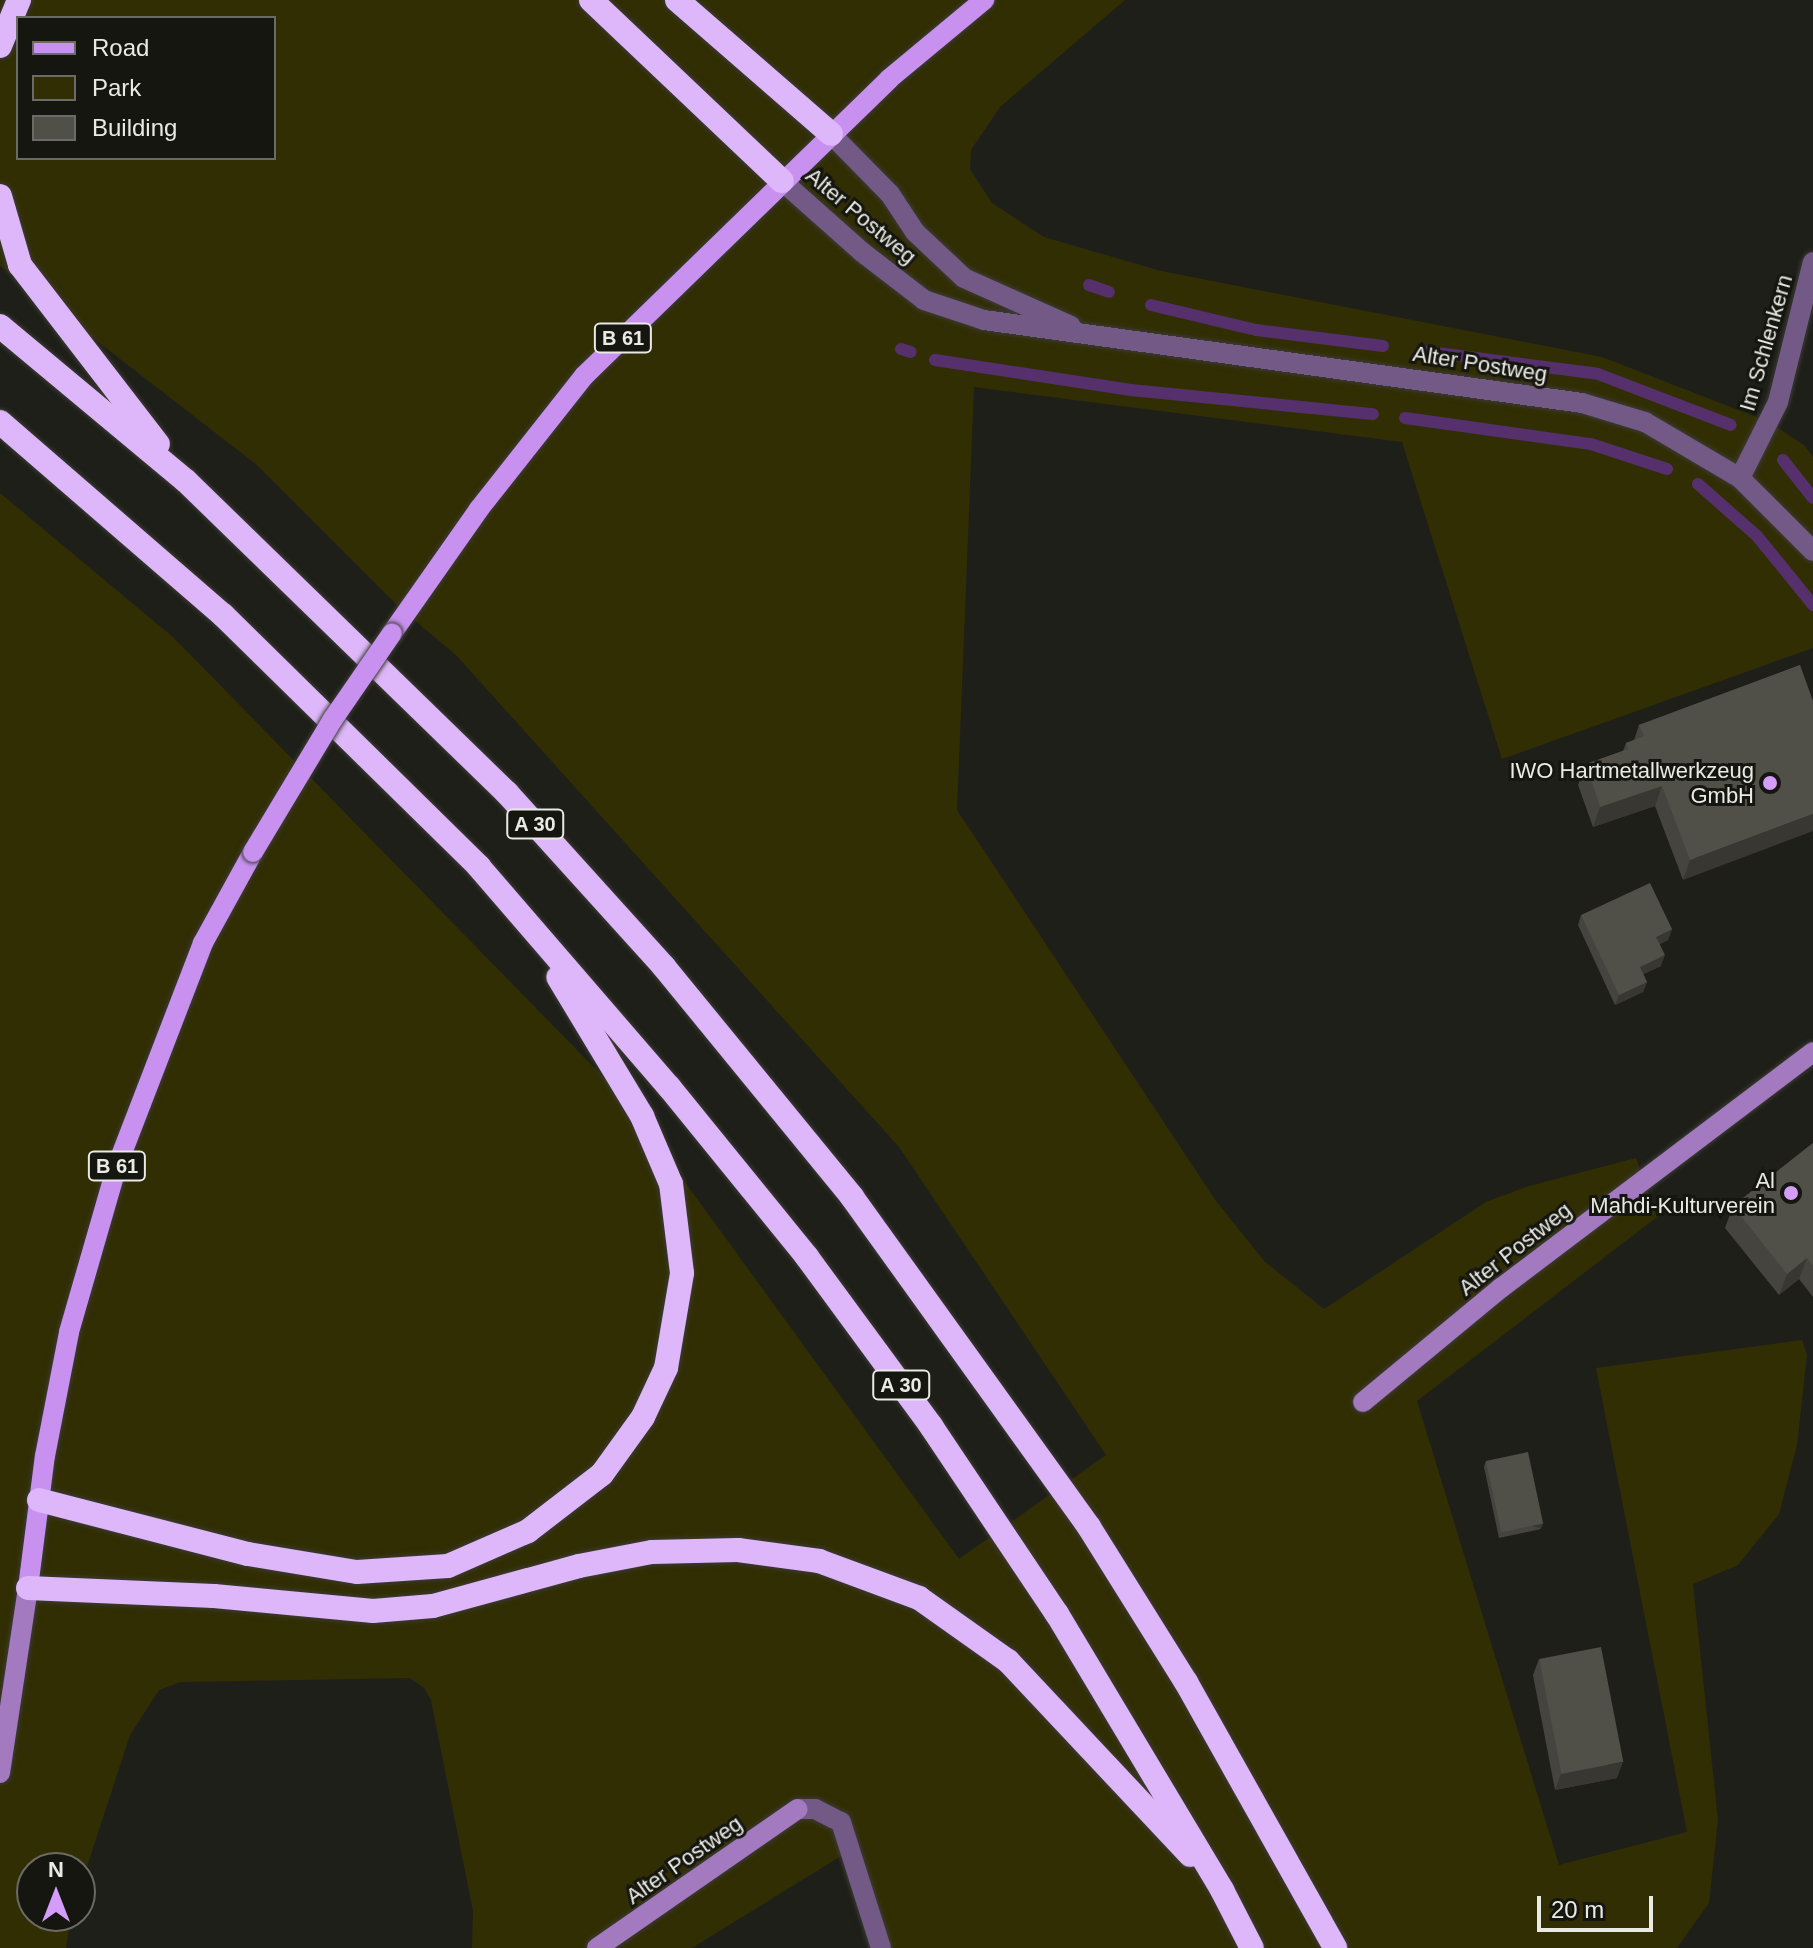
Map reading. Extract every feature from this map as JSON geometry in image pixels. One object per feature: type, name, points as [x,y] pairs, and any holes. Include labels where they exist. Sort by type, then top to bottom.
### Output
[{"type":"highway","points":[[0,46],[19,0]]},
{"type":"highway","points":[[591,0],[782,181]]},
{"type":"highway","points":[[677,0],[831,134]]},
{"type":"highway","points":[[0,196],[20,265],[186,481]]},
{"type":"highway","name":"A 30","points":[[0,326],[186,481],[507,793],[664,967],[852,1197],[1089,1527],[1186,1682],[1335,1948]]},
{"type":"highway","name":"A 30","points":[[0,422],[223,615],[479,867],[669,1087],[807,1257],[931,1426],[1057,1614],[1222,1890],[1252,1948]]},
{"type":"highway","points":[[39,1500],[248,1554],[357,1572],[448,1566],[528,1531],[602,1474],[643,1417],[666,1368],[682,1273],[671,1184],[642,1116],[523,921]]},
{"type":"highway","points":[[28,1588],[214,1596],[373,1611],[433,1606],[579,1566],[652,1552],[738,1550],[819,1561],[919,1598],[1008,1661],[1222,1890]]},
{"type":"main road","name":"B 61","points":[[28,1588],[39,1500],[69,1332],[117,1166],[203,943],[253,852],[333,719],[479,509],[584,376],[889,79],[984,0]]},
{"type":"street","name":"Alter Postweg","points":[[831,134],[890,194],[915,232],[964,278],[1093,336]]},
{"type":"street","name":"Alter Postweg","points":[[782,181],[862,252],[924,300],[984,320],[1582,403],[1645,422],[1740,478],[1813,551]]},
{"type":"street","name":"Im Schlenkern","points":[[1740,478],[1778,402],[1813,262]]},
{"type":"street","name":"Alter Postweg","points":[[1363,1402],[1501,1288],[1813,1052]]},
{"type":"street","points":[[0,1773],[28,1588]]},
{"type":"street","name":"Alter Postweg","points":[[597,1948],[798,1809],[815,1809],[841,1822],[881,1948]]},
{"type":"green space","points":[[0,0],[1125,0],[1000,107],[971,150],[970,169],[992,203],[1044,237],[1161,271],[1602,357],[1769,422],[1804,445],[1813,457],[1813,648],[1502,759],[1402,442],[974,387],[957,810],[1216,1201],[1265,1262],[1324,1309],[1486,1202],[1529,1186],[1636,1158],[1657,1217],[1417,1401],[1559,1865],[1687,1832],[1596,1368],[1802,1340],[1807,1355],[1797,1445],[1779,1514],[1738,1565],[1693,1584],[1718,1820],[1709,1903],[1677,1948],[890,1948],[859,1845],[692,1948],[472,1948],[473,1911],[431,1700],[424,1688],[410,1678],[181,1682],[159,1690],[130,1735],[92,1852],[16,1852],[16,1932],[68,1932],[66,1948],[0,1948],[0,493],[174,638],[623,1097],[959,1559],[1106,1455],[899,1147],[456,655],[401,609],[257,465],[0,266]]},
{"type":"building","name":"IWO Hartmetallwerkzeug GmbH","points":[[1800,665],[1813,701],[1813,814],[1690,860],[1662,786],[1600,807],[1586,764],[1628,749],[1626,743],[1644,736],[1639,725]]},
{"type":"building","points":[[1650,883],[1672,929],[1656,937],[1665,955],[1640,967],[1647,982],[1619,995],[1581,915]]},
{"type":"building","name":"Al Mahdi-Kulturverein","points":[[1813,1143],[1813,1266],[1807,1258],[1787,1274],[1733,1206]]},
{"type":"building","points":[[1528,1452],[1543,1523],[1501,1532],[1486,1461]]},
{"type":"building","points":[[1601,1647],[1623,1762],[1561,1774],[1539,1659]]},
{"type":"waterway","points":[[1089,285],[1109,292]]},
{"type":"waterway","points":[[1151,305],[1256,330],[1383,346]]},
{"type":"waterway","points":[[901,349],[911,352]]},
{"type":"waterway","points":[[1422,351],[1598,374],[1731,425]]},
{"type":"waterway","points":[[935,360],[1131,390],[1373,414]]},
{"type":"waterway","points":[[1405,418],[1591,444],[1667,469]]},
{"type":"waterway","points":[[1783,460],[1813,498]]},
{"type":"waterway","points":[[1698,484],[1757,536],[1813,605]]},
{"type":"place","name":"IWO Hartmetallwerkzeug GmbH","points":[[1770,783]]},
{"type":"place","name":"Al Mahdi-Kulturverein","points":[[1791,1193]]}]
